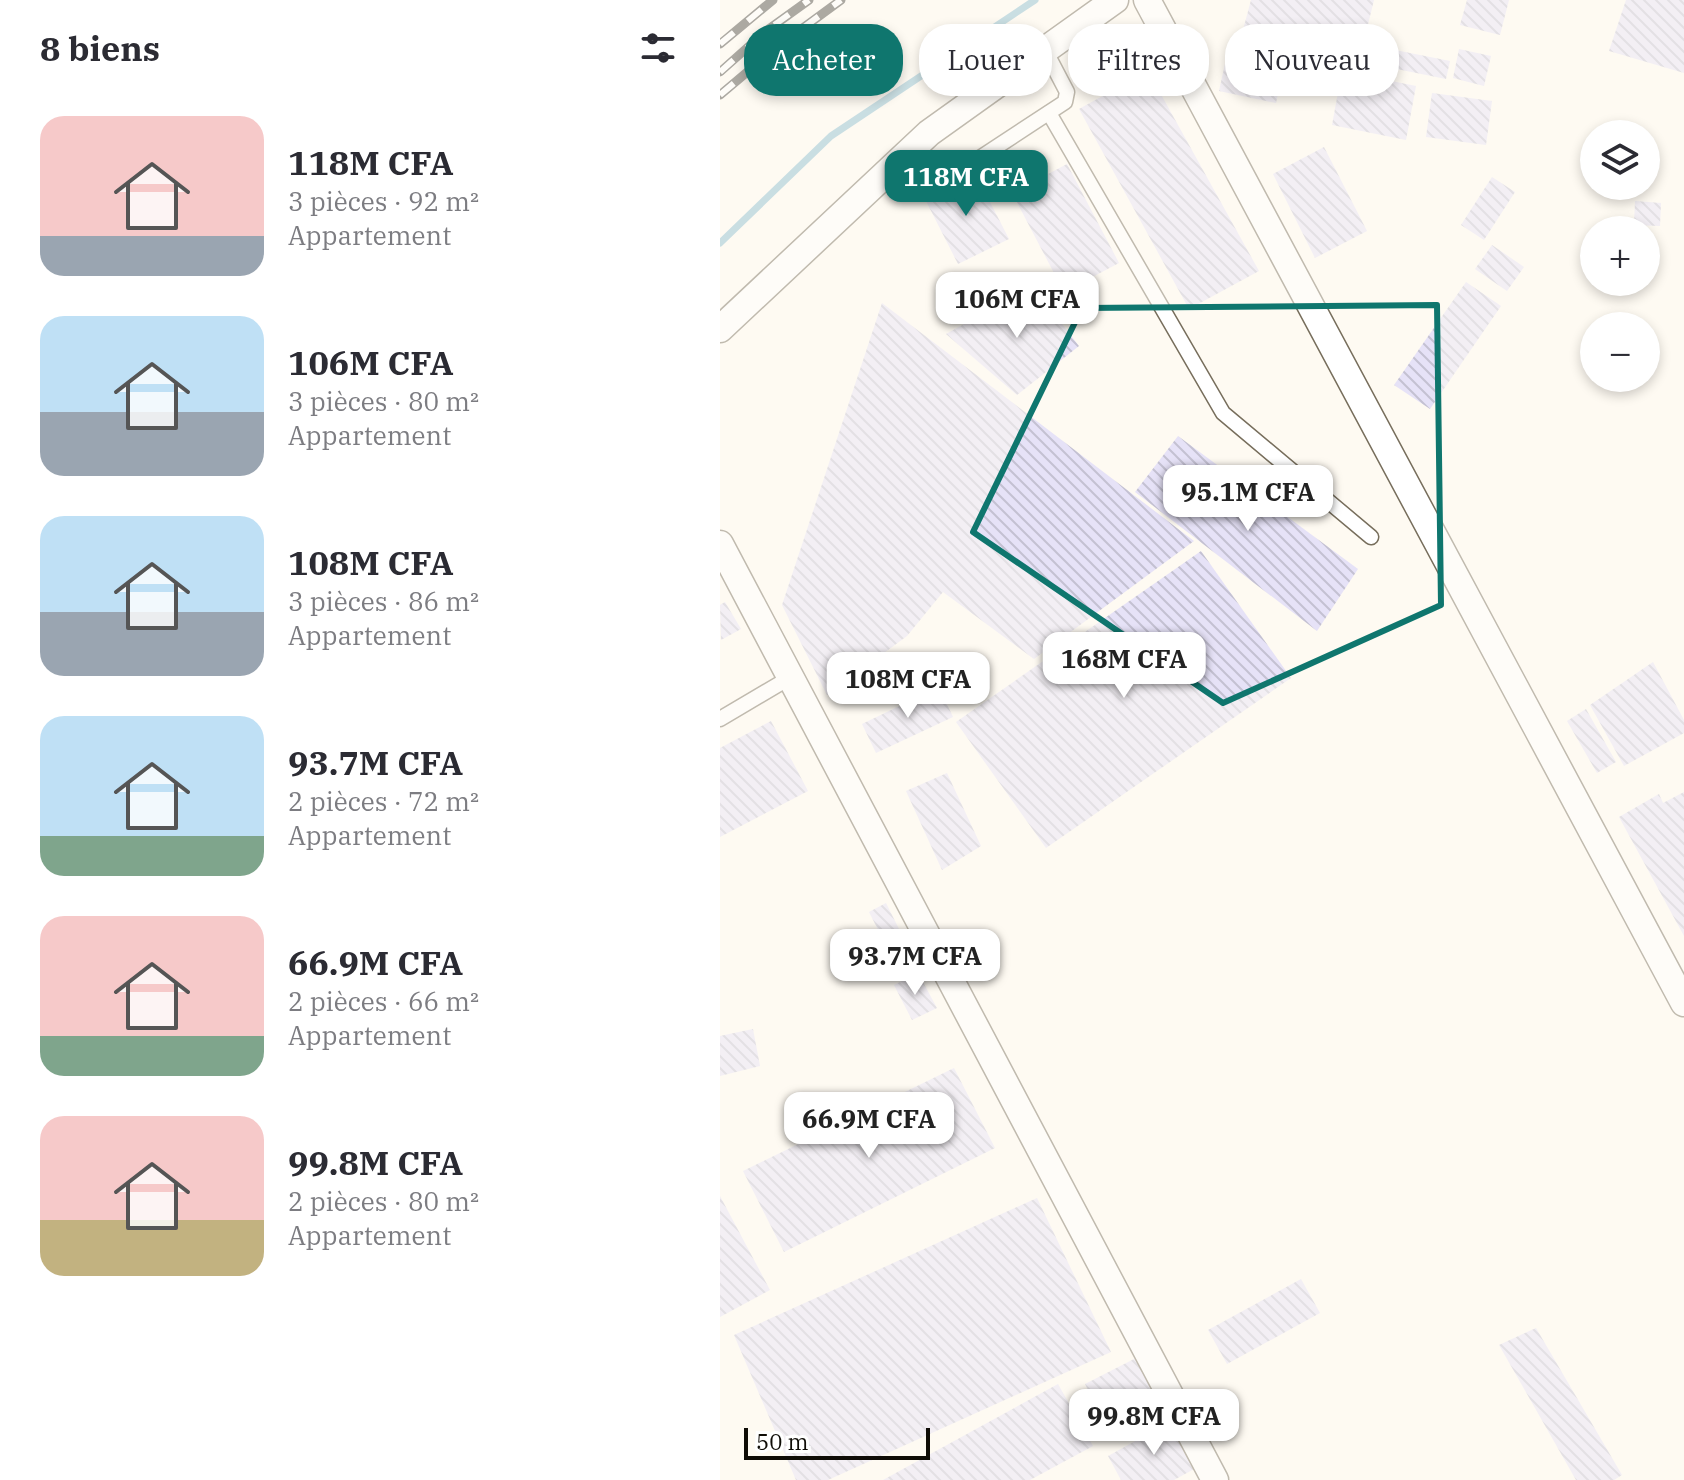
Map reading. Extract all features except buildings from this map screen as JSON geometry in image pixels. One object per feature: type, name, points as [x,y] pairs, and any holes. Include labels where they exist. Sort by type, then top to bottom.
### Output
[{"type":"street","points":[[1052,45],[1115,0]]},
{"type":"street","points":[[1147,0],[1684,1003]]},
{"type":"street","points":[[720,329],[929,133],[981,96]]},
{"type":"street","points":[[720,544],[1215,1480]]},
{"type":"lane","points":[[969,165],[1065,102],[1067,92],[1052,63]]},
{"type":"lane","points":[[1049,113],[1223,413],[1371,537]]},
{"type":"lane","points":[[720,719],[791,677]]},
{"type":"highlighted area","points":[[1437,305],[1441,605],[1223,703],[973,532],[1082,308]]},
{"type":"waterway","points":[[720,243],[831,136],[1035,0]]},
{"type":"railway","points":[[720,44],[773,0]]},
{"type":"railway","points":[[720,72],[766,31],[809,0]]},
{"type":"railway","points":[[720,95],[777,47],[841,0]]}]
